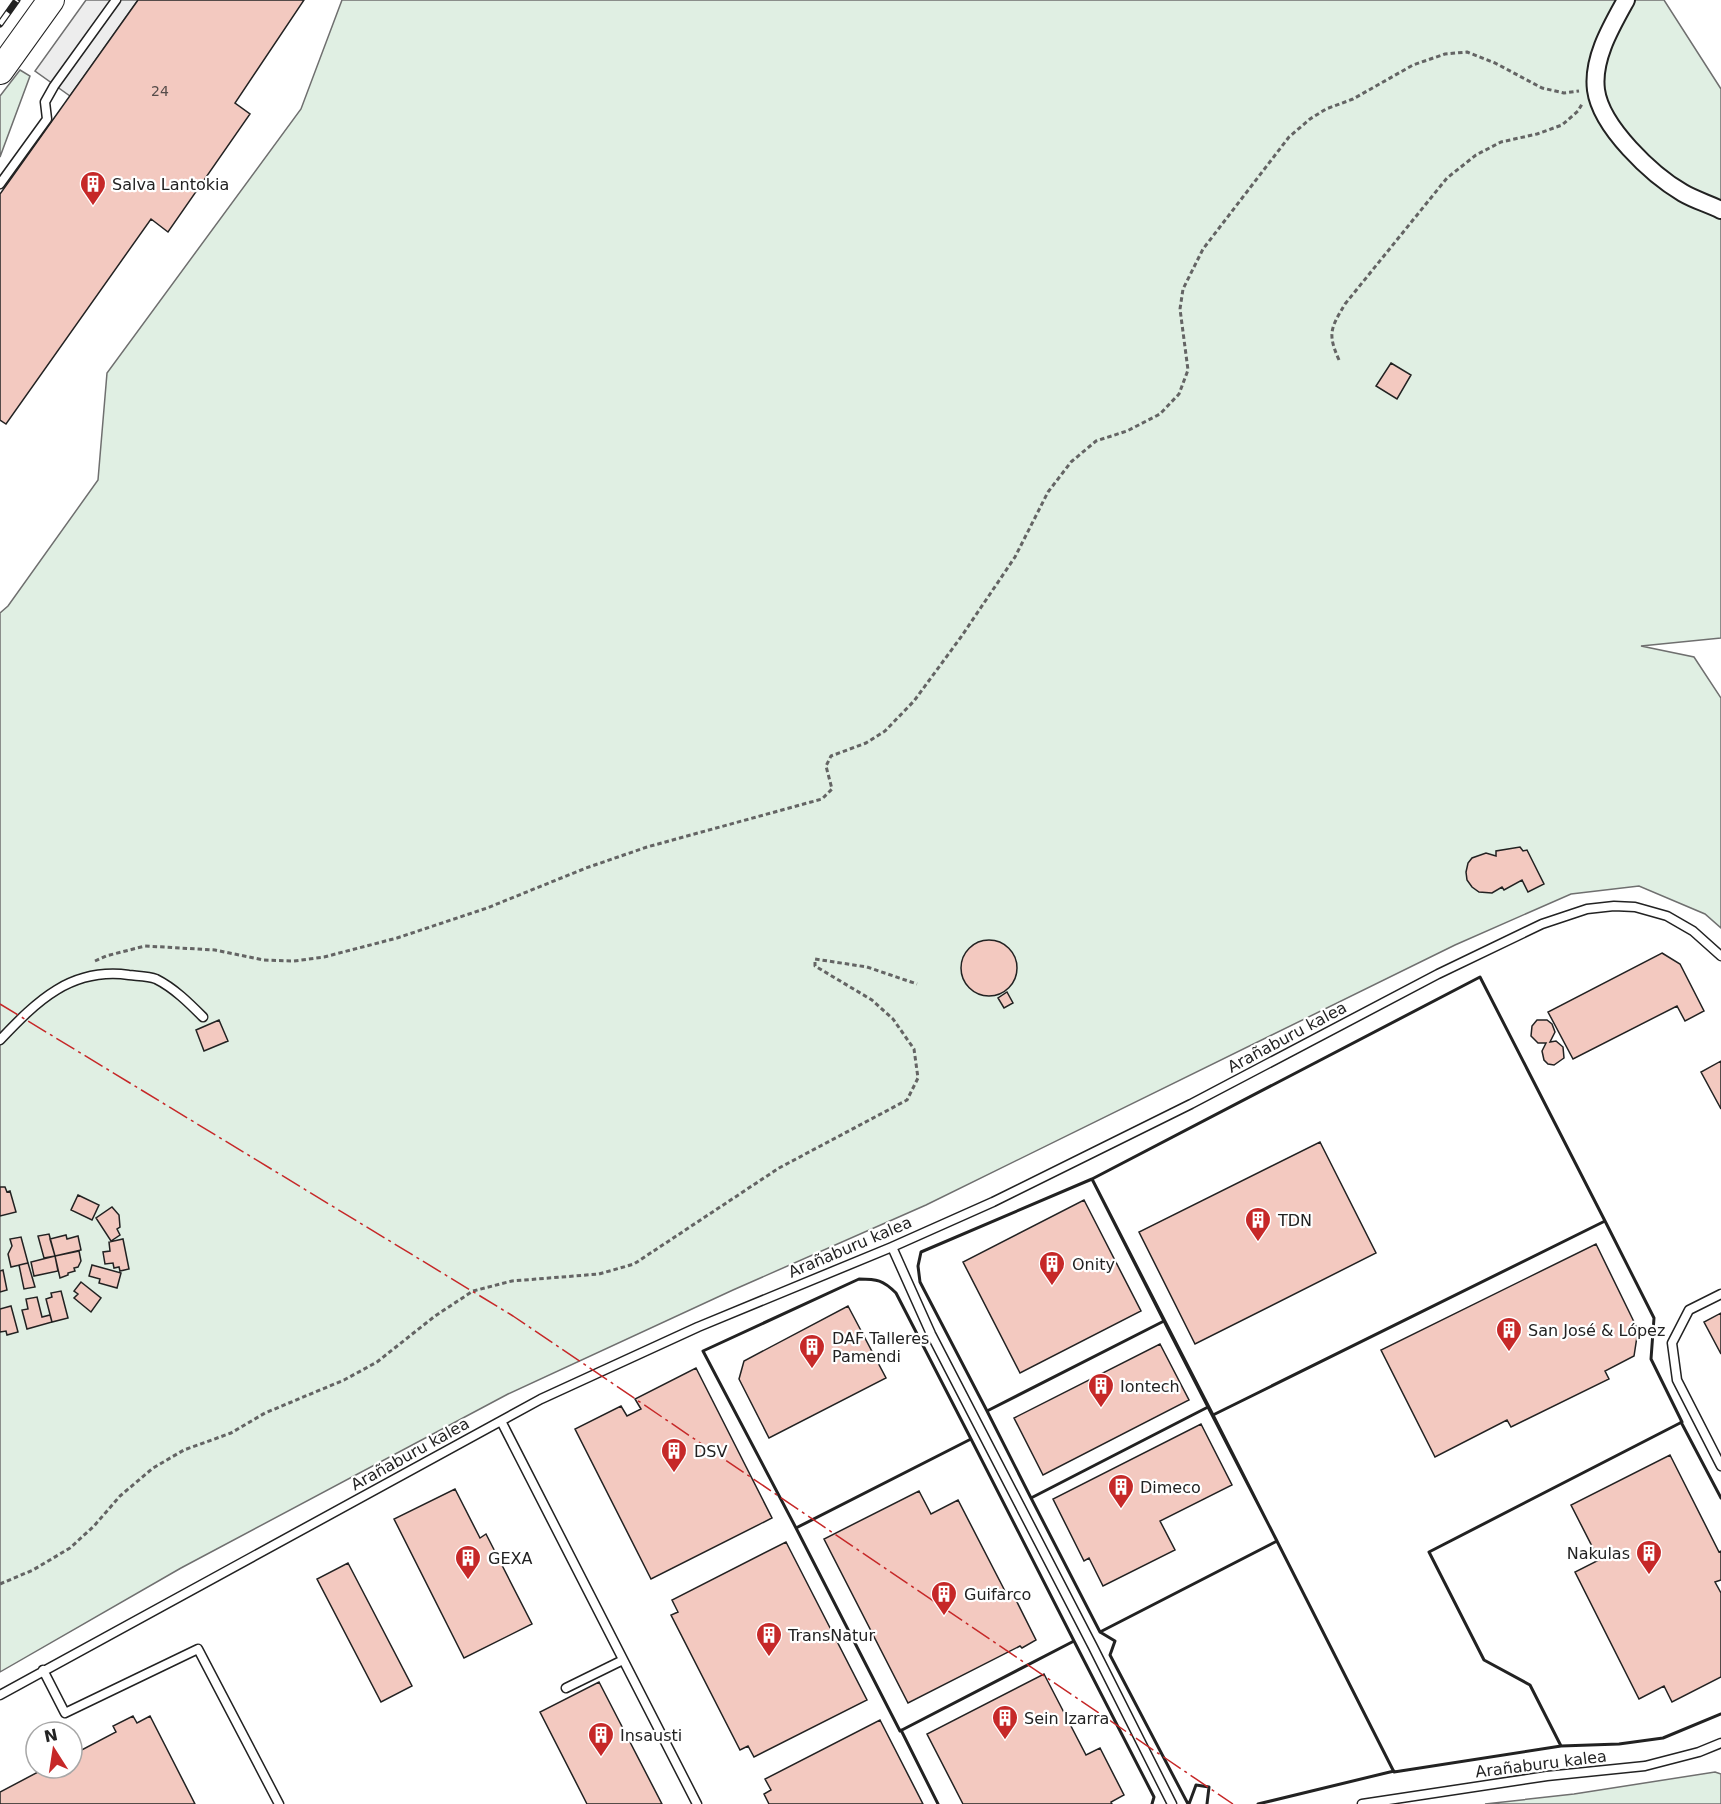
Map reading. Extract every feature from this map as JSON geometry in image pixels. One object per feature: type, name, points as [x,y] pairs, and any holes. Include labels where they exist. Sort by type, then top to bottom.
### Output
[{"type":"main road","points":[[0,71],[51,0]]},
{"type":"street","points":[[1626,0],[1607,35],[1598,62],[1596,90],[1605,118],[1621,139],[1649,166],[1683,193],[1721,210]]},
{"type":"lane","points":[[0,184],[47,119],[45,102],[54,86],[116,0]]},
{"type":"lane","name":"Arañaburu kalea","points":[[0,1695],[541,1399],[698,1327],[892,1247],[993,1202],[1191,1104],[1438,975],[1542,924],[1587,909],[1614,906],[1635,907],[1666,916],[1693,931],[1721,956]]},
{"type":"lane","points":[[0,1040],[33,1005],[52,991],[86,976],[114,973],[155,978],[183,997],[203,1017]]},
{"type":"lane","points":[[892,1247],[930,1334],[1088,1636],[1172,1804]]},
{"type":"lane","points":[[1721,1294],[1689,1310],[1672,1343],[1677,1380],[1721,1466]]},
{"type":"lane","points":[[501,1421],[697,1804]]},
{"type":"lane","points":[[43,1670],[65,1713],[198,1649],[279,1804]]},
{"type":"lane","points":[[567,1688],[623,1660]]},
{"type":"lane","name":"Arañaburu kalea","points":[[1362,1804],[1547,1776],[1645,1766],[1699,1752],[1721,1743]]},
{"type":"path","points":[[87,965],[106,956],[145,946],[215,950],[264,960],[294,961],[324,957],[397,938],[487,908],[586,868],[647,847],[822,799],[832,789],[826,766],[831,756],[866,743],[885,731],[914,701],[1015,558],[1048,492],[1071,462],[1096,441],[1127,431],[1160,414],[1179,394],[1188,370],[1180,309],[1183,289],[1203,249],[1288,137],[1310,118],[1326,109],[1353,99],[1413,65],[1445,54],[1467,52],[1496,63],[1542,88],[1564,93],[1596,90]]},
{"type":"path","points":[[1339,360],[1332,344],[1332,326],[1345,304],[1447,178],[1476,155],[1501,142],[1537,134],[1562,125],[1578,111],[1584,99],[1596,90]]},
{"type":"path","points":[[0,1584],[33,1570],[70,1548],[94,1526],[120,1496],[153,1468],[184,1450],[231,1433],[265,1413],[353,1375],[377,1362],[435,1316],[473,1291],[512,1281],[599,1274],[634,1264],[779,1167],[907,1100],[918,1078],[914,1049],[893,1019],[872,1000],[815,966],[815,959],[867,967],[917,984]]},
{"type":"green space","points":[[342,0],[1664,0],[1721,89],[1721,638],[1641,646],[1694,657],[1721,698],[1721,928],[1705,914],[1639,886],[1571,894],[1455,945],[926,1205],[733,1290],[508,1394],[181,1568],[0,1672],[0,613],[8,606],[98,480],[107,373],[301,109]]},
{"type":"green space","points":[[20,70],[30,76],[0,157],[0,96]]},
{"type":"green space","points":[[1715,1772],[1721,1774],[1721,1804],[1485,1804],[1574,1794]]},
{"type":"shaded area","points":[[86,0],[138,0],[70,96],[35,71]]},
{"type":"building","name":"Salva Lantokia","points":[[138,0],[304,0],[235,103],[250,114],[168,232],[151,219],[6,424],[0,420],[0,194]]},
{"type":"building","points":[[1391,363],[1411,375],[1397,399],[1376,386]]},
{"type":"building","points":[[1520,847],[1523,851],[1527,850],[1544,884],[1528,892],[1522,880],[1504,890],[1502,887],[1492,893],[1479,892],[1472,887],[1467,880],[1466,872],[1472,858],[1486,853],[1496,856],[1496,851]]},
{"type":"building","points":[[983,940],[995,940],[1005,944],[1013,952],[1017,968],[1013,984],[1005,992],[995,996],[983,996],[973,992],[965,984],[961,974],[961,962],[965,952],[973,944]]},
{"type":"building","points":[[1662,953],[1680,964],[1704,1011],[1685,1021],[1677,1006],[1573,1059],[1548,1012]]},
{"type":"building","points":[[1007,992],[1013,1003],[1004,1008],[998,998]]},
{"type":"building","points":[[219,1020],[228,1041],[204,1051],[196,1030]]},
{"type":"building","points":[[1537,1020],[1547,1020],[1552,1024],[1555,1032],[1550,1042],[1556,1041],[1563,1047],[1564,1058],[1554,1065],[1544,1060],[1542,1051],[1546,1043],[1538,1043],[1531,1036],[1532,1026]]},
{"type":"building","points":[[1721,1061],[1721,1109],[1701,1072]]},
{"type":"building","name":"TDN","points":[[1320,1142],[1376,1253],[1195,1344],[1139,1232]]},
{"type":"building","points":[[0,1187],[5,1187],[7,1192],[10,1191],[16,1212],[0,1216]]},
{"type":"building","points":[[78,1195],[99,1205],[92,1220],[71,1210]]},
{"type":"building","name":"Onity","points":[[1084,1200],[1141,1311],[1020,1373],[963,1262]]},
{"type":"building","points":[[112,1207],[119,1215],[120,1227],[117,1229],[120,1235],[111,1241],[96,1218]]},
{"type":"building","points":[[49,1234],[55,1256],[44,1258],[38,1236]]},
{"type":"building","points":[[66,1235],[67,1239],[78,1236],[81,1250],[55,1256],[50,1239]]},
{"type":"building","points":[[21,1237],[28,1263],[11,1267],[8,1254],[12,1246],[10,1239]]},
{"type":"building","points":[[123,1239],[129,1269],[120,1271],[119,1267],[114,1268],[113,1263],[105,1264],[103,1252],[110,1251],[109,1242]]},
{"type":"building","name":"San José & López","points":[[1596,1244],[1638,1330],[1634,1356],[1605,1371],[1609,1379],[1511,1427],[1507,1420],[1435,1457],[1381,1350]]},
{"type":"building","points":[[79,1251],[81,1261],[78,1267],[74,1268],[75,1271],[60,1278],[55,1256]]},
{"type":"building","points":[[55,1256],[58,1271],[34,1276],[31,1262]]},
{"type":"building","points":[[28,1263],[35,1287],[24,1289],[19,1265]]},
{"type":"building","points":[[92,1265],[121,1273],[117,1288],[99,1283],[100,1279],[89,1276]]},
{"type":"building","points":[[3,1270],[7,1290],[0,1292],[0,1271]]},
{"type":"building","points":[[81,1282],[101,1298],[91,1312],[74,1298],[78,1294],[74,1291]]},
{"type":"building","points":[[61,1291],[68,1318],[52,1322],[46,1299],[52,1297],[51,1293]]},
{"type":"building","points":[[37,1297],[42,1317],[50,1315],[52,1322],[27,1329],[22,1310],[28,1309],[26,1299]]},
{"type":"building","points":[[11,1306],[18,1332],[7,1335],[6,1331],[0,1332],[0,1309]]},
{"type":"building","name":"DAF Talleres Pamendi","points":[[848,1306],[886,1378],[769,1438],[739,1379],[744,1361]]},
{"type":"building","points":[[1721,1313],[1721,1354],[1704,1322]]},
{"type":"building","name":"Iontech","points":[[1160,1344],[1189,1400],[1043,1475],[1014,1418]]},
{"type":"building","name":"DSV","points":[[696,1368],[772,1518],[651,1579],[575,1429],[621,1406],[627,1416],[641,1409],[635,1399]]},
{"type":"building","name":"Dimeco","points":[[1201,1424],[1232,1485],[1160,1521],[1175,1550],[1103,1586],[1089,1558],[1084,1561],[1053,1499]]},
{"type":"building","name":"Nakulas","points":[[1670,1455],[1719,1552],[1721,1551],[1721,1580],[1715,1582],[1721,1593],[1721,1677],[1672,1702],[1664,1686],[1639,1699],[1575,1572],[1599,1560],[1571,1505]]},
{"type":"building","name":"GEXA","points":[[455,1489],[480,1538],[486,1534],[532,1624],[464,1658],[394,1519]]},
{"type":"building","name":"Guifarco","points":[[919,1491],[931,1514],[958,1500],[1006,1593],[1011,1590],[1036,1640],[908,1703],[824,1539]]},
{"type":"building","name":"TransNatur","points":[[786,1542],[867,1700],[754,1757],[748,1746],[740,1750],[671,1615],[678,1612],[672,1600]]},
{"type":"building","points":[[348,1563],[412,1686],[381,1702],[317,1579]]},
{"type":"building","name":"Sein Izarra","points":[[1044,1674],[1086,1755],[1100,1748],[1124,1795],[1111,1802],[1112,1804],[963,1804],[927,1734]]},
{"type":"building","name":"Insausti","points":[[599,1682],[662,1804],[587,1804],[540,1712]]},
{"type":"building","points":[[133,1716],[137,1723],[150,1716],[195,1804],[0,1804],[0,1792],[24,1779],[84,1780],[84,1749],[116,1732],[113,1726]]},
{"type":"building","points":[[880,1720],[923,1804],[769,1804],[764,1794],[771,1790],[765,1779]]},
{"type":"railway","points":[[0,24],[17,0]]},
{"type":"wall","points":[[1092,1179],[1164,1321],[987,1411],[920,1282],[918,1266],[921,1252],[1092,1179],[1480,977],[1605,1221],[1213,1415],[1092,1179]]},
{"type":"wall","points":[[1605,1221],[1654,1318],[1651,1359],[1682,1422],[1429,1552],[1484,1660],[1530,1685],[1561,1746],[1394,1772],[1213,1415],[1605,1221]]},
{"type":"wall","points":[[859,1279],[879,1281],[896,1293],[971,1439],[796,1528],[703,1351],[859,1279]]},
{"type":"wall","points":[[1164,1321],[1208,1407],[1031,1498],[987,1411],[1164,1321]]},
{"type":"wall","points":[[1208,1407],[1277,1541],[1100,1632],[1031,1498],[1208,1407]]},
{"type":"wall","points":[[1681,1422],[1721,1498]]},
{"type":"wall","points":[[971,1439],[1074,1641],[900,1731],[796,1528],[971,1439]]},
{"type":"wall","points":[[1188,1804],[1110,1655],[1115,1641],[1100,1632],[1277,1541]]},
{"type":"wall","points":[[1072,1642],[1074,1641],[1154,1797],[1152,1804]]},
{"type":"wall","points":[[1560,1744],[1561,1746],[1619,1744],[1663,1738],[1721,1714]]},
{"type":"wall","points":[[901,1730],[938,1804]]},
{"type":"wall","points":[[1258,1804],[1394,1771]]},
{"type":"wall","points":[[1189,1804],[1196,1785],[1209,1787],[1207,1804]]},
{"type":"power","points":[[0,1004],[513,1316],[1233,1804]]},
{"type":"place","name":"Salva Lantokia","points":[[93,207]]},
{"type":"place","name":"TDN","points":[[1258,1243]]},
{"type":"place","name":"Onity","points":[[1052,1287]]},
{"type":"place","name":"San José & López","points":[[1509,1353]]},
{"type":"place","name":"DAF Talleres Pamendi","points":[[812,1370]]},
{"type":"place","name":"Iontech","points":[[1101,1409]]},
{"type":"place","name":"DSV","points":[[674,1474]]},
{"type":"place","name":"Dimeco","points":[[1121,1510]]},
{"type":"place","name":"Nakulas","points":[[1649,1576]]},
{"type":"place","name":"GEXA","points":[[468,1581]]},
{"type":"place","name":"Guifarco","points":[[944,1617]]},
{"type":"place","name":"TransNatur","points":[[769,1658]]},
{"type":"place","name":"Sein Izarra","points":[[1005,1741]]},
{"type":"place","name":"Insausti","points":[[601,1758]]}]
